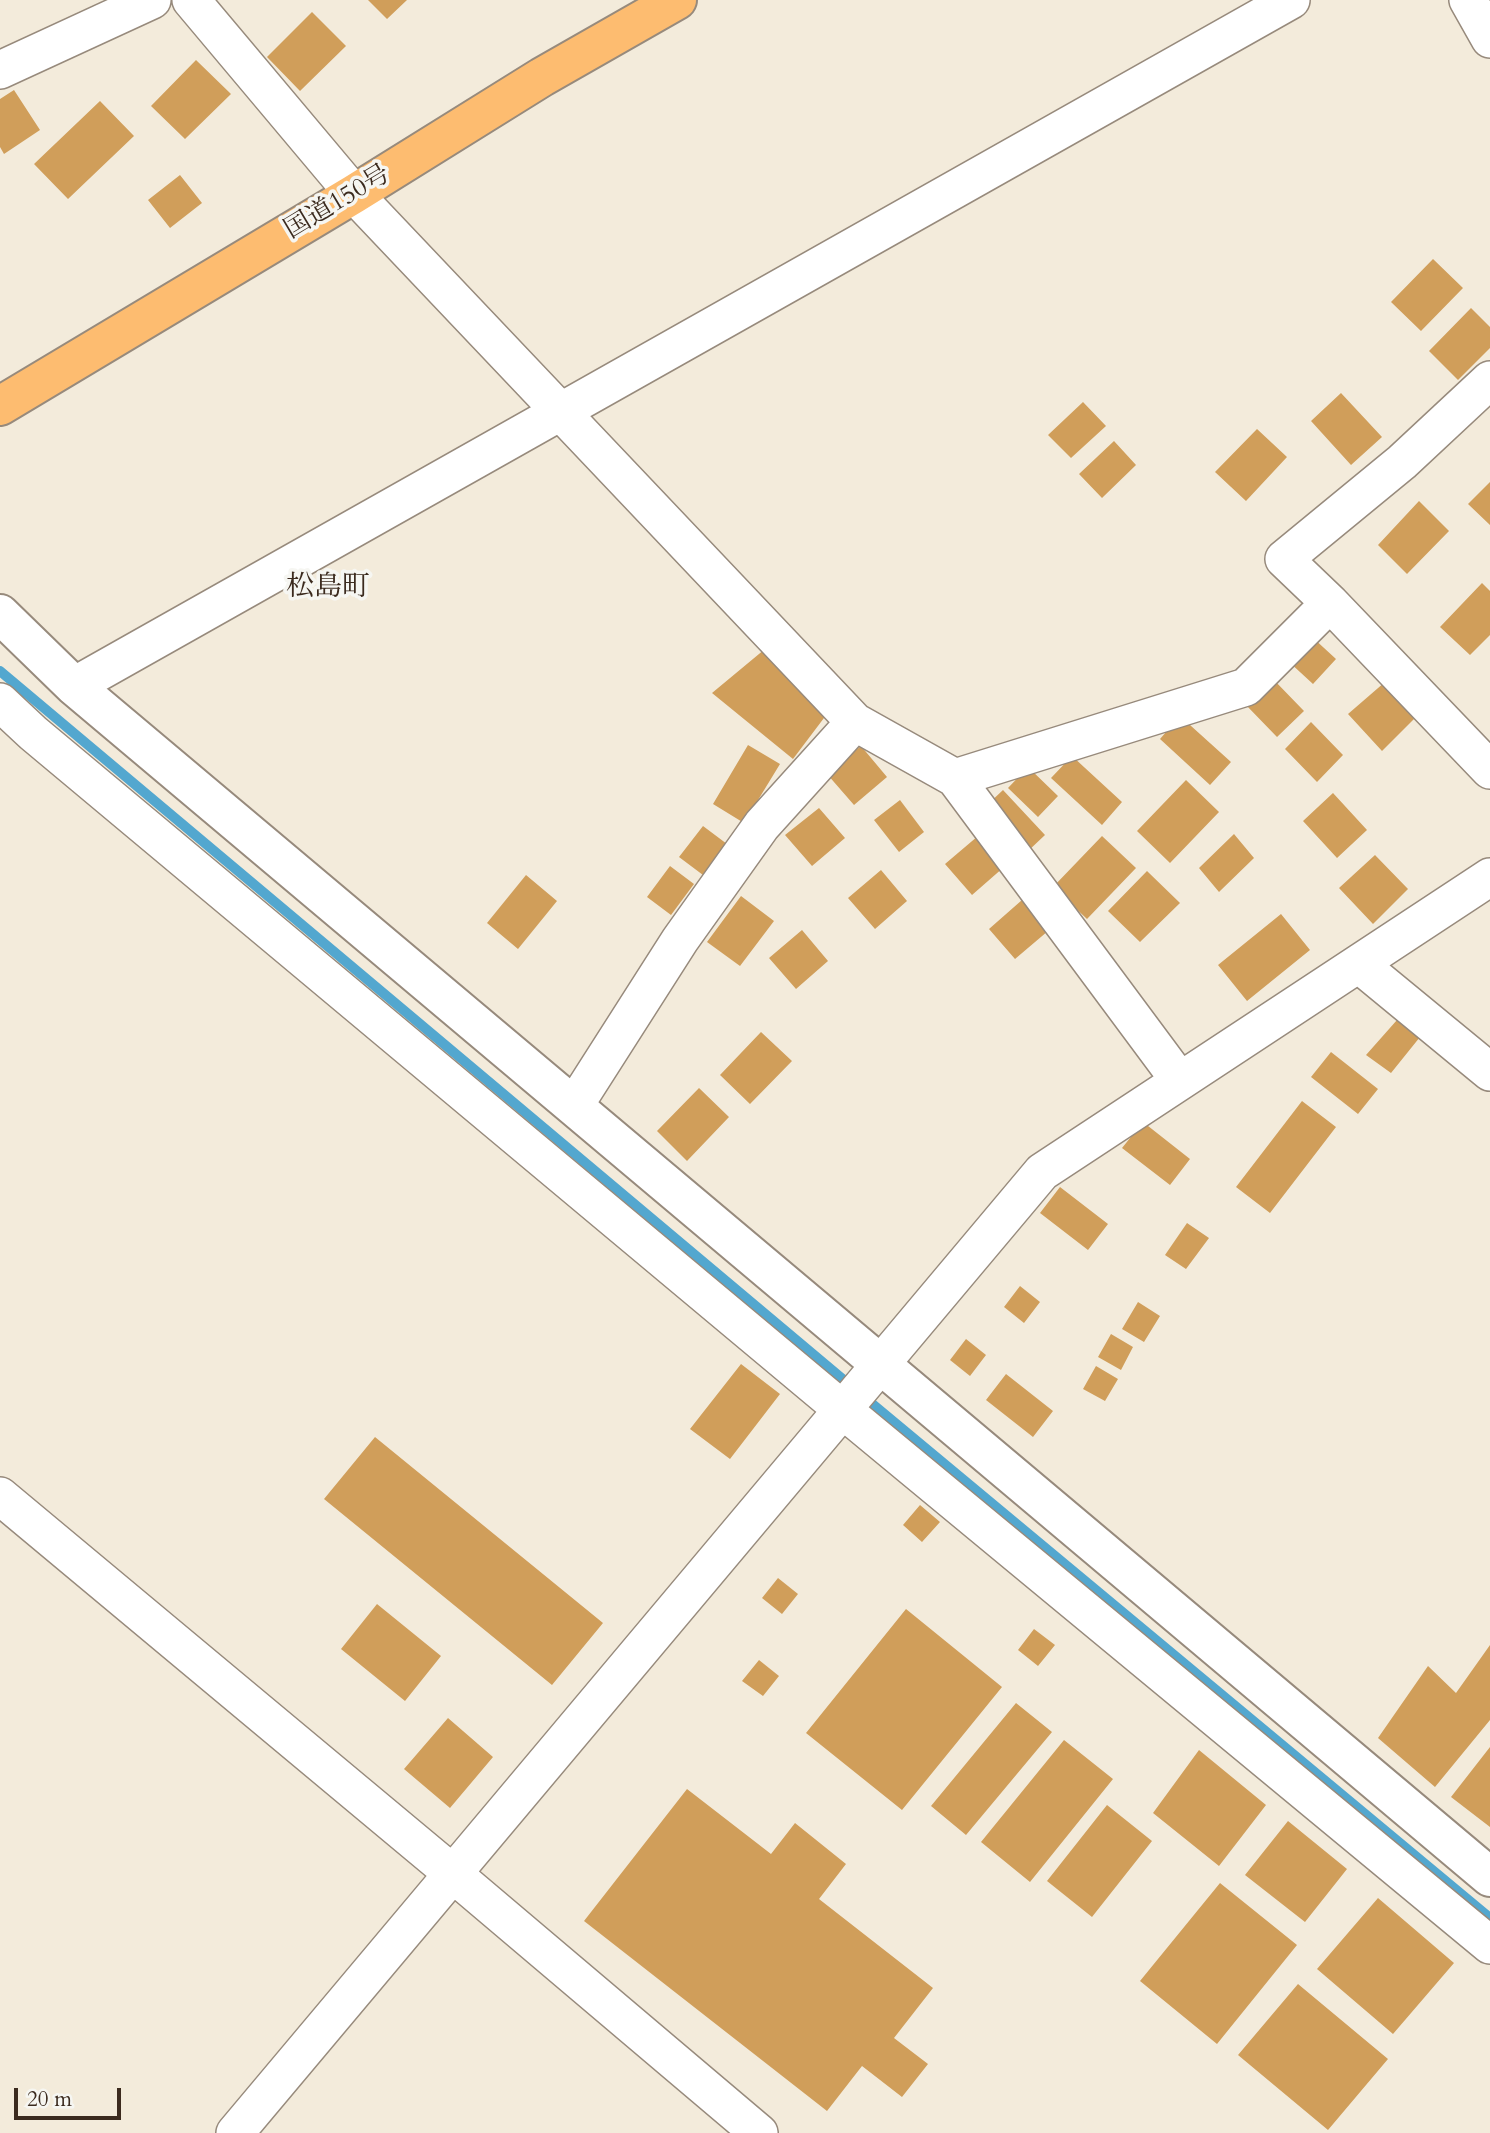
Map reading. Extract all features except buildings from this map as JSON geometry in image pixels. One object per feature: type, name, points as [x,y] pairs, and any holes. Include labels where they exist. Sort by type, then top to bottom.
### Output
[{"type":"highway","name":"国道150号","points":[[0,406],[354,194],[542,77],[677,0]]},
{"type":"street","points":[[0,70],[152,0]]},
{"type":"street","points":[[191,0],[354,194],[855,722],[955,778],[1181,1081]]},
{"type":"street","points":[[74,686],[1291,0]]},
{"type":"street","points":[[1468,0],[1490,40]]},
{"type":"street","points":[[1490,380],[1402,462],[1284,559],[1330,603],[1490,770]]},
{"type":"street","points":[[955,778],[1246,687],[1330,603]]},
{"type":"street","points":[[0,614],[74,686],[574,1106],[861,1388],[1490,1945]]},
{"type":"street","points":[[0,702],[33,733],[861,1388],[1490,1877]]},
{"type":"street","points":[[574,1106],[680,940],[762,825],[855,722]]},
{"type":"street","points":[[234,2133],[1042,1172],[1490,877]]},
{"type":"street","points":[[1360,965],[1490,1072]]},
{"type":"street","points":[[0,1496],[759,2133]]},
{"type":"waterway","points":[[0,671],[870,1402],[1490,1918]]},
{"type":"district","name":"松島町","points":[[328,589]]}]
